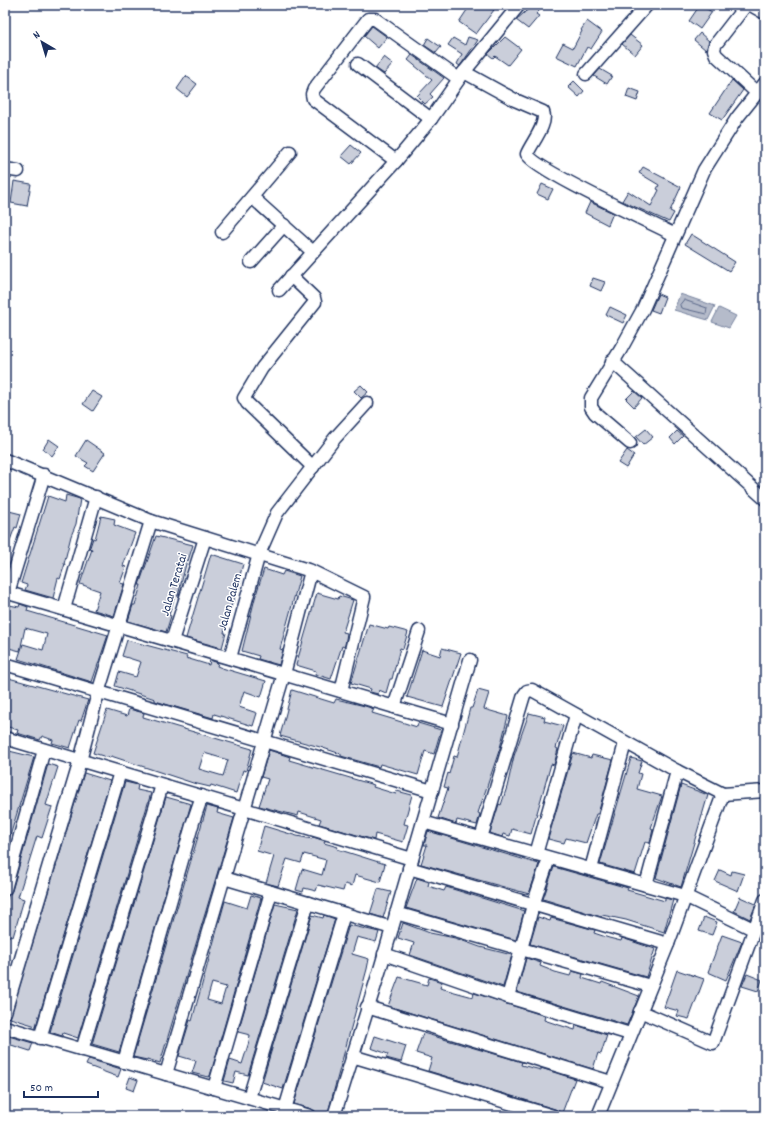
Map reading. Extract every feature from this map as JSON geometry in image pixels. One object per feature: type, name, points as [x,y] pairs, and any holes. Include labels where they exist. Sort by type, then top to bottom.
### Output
[{"type":"street","points":[[279,290],[396,161],[431,119],[461,76],[518,5]]},
{"type":"street","points":[[586,74],[647,5]]},
{"type":"street","points":[[746,5],[715,45],[714,50],[716,55],[757,93]]},
{"type":"street","points":[[751,5],[765,13]]},
{"type":"street","points":[[396,161],[316,103],[312,94],[314,89],[368,19],[375,19],[461,76],[543,112],[545,117],[544,123],[527,154],[533,161],[578,186],[676,235]]},
{"type":"street","points":[[358,64],[431,119]]},
{"type":"street","points":[[630,443],[595,413],[591,407],[591,398],[643,309],[704,170],[736,118],[765,83]]},
{"type":"street","points":[[222,232],[290,152]]},
{"type":"street","points":[[5,169],[18,171]]},
{"type":"street","points":[[252,197],[313,252]]},
{"type":"street","points":[[251,262],[284,225]]},
{"type":"street","points":[[291,276],[314,298],[315,302],[262,368],[244,398],[247,403],[313,467]]},
{"type":"street","points":[[612,361],[765,499]]},
{"type":"street","name":"Jalan Palem","points":[[230,658],[259,554],[277,513],[313,467],[367,403]]},
{"type":"street","points":[[5,460],[151,521],[311,571],[364,597],[341,691]]},
{"type":"street","points":[[44,475],[6,592],[452,724]]},
{"type":"street","points":[[64,609],[96,497]]},
{"type":"street","points":[[5,1012],[80,761],[98,693],[120,626],[151,521]]},
{"type":"street","name":"Jalan Teratai","points":[[172,641],[205,538]]},
{"type":"street","points":[[166,1074],[284,674],[311,571]]},
{"type":"street","points":[[394,707],[419,631]]},
{"type":"street","points":[[334,1116],[392,928],[470,660]]},
{"type":"street","points":[[5,664],[98,693],[432,791]]},
{"type":"street","points":[[481,838],[524,695],[527,691],[532,690],[625,743],[723,794],[765,790]]},
{"type":"street","points":[[536,854],[576,715]]},
{"type":"street","points":[[5,738],[245,809],[532,905],[668,944]]},
{"type":"street","points":[[591,869],[625,743]]},
{"type":"street","points":[[5,889],[44,750]]},
{"type":"street","points":[[646,885],[677,771]]},
{"type":"street","points":[[40,1038],[120,772]]},
{"type":"street","points":[[82,1050],[162,785]]},
{"type":"street","points":[[598,1116],[630,1034],[668,944],[684,896],[723,794]]},
{"type":"street","points":[[124,1062],[193,822],[202,796]]},
{"type":"street","points":[[423,822],[684,896],[753,930]]},
{"type":"street","points":[[508,997],[532,905],[549,858]]},
{"type":"street","points":[[224,878],[392,928]]},
{"type":"street","points":[[214,1088],[271,892]]},
{"type":"street","points":[[640,1011],[713,1043],[765,900]]},
{"type":"street","points":[[249,1098],[308,903]]},
{"type":"street","points":[[396,913],[650,986]]},
{"type":"street","points":[[284,1109],[344,914]]},
{"type":"street","points":[[384,954],[508,997],[630,1034]]},
{"type":"street","points":[[367,1007],[611,1082]]},
{"type":"street","points":[[5,1027],[310,1116]]},
{"type":"street","points":[[352,1056],[553,1116]]},
{"type":"water","points":[[680,294],[715,306],[708,320],[674,310]]},
{"type":"water","points":[[719,308],[736,316],[729,328],[712,322]]},
{"type":"building","points":[[475,5],[487,5],[494,10],[476,34],[459,22],[469,7],[472,9]]},
{"type":"building","points":[[533,5],[545,5],[536,14],[539,16],[528,29],[516,20]]},
{"type":"building","points":[[700,5],[712,12],[700,29],[689,21]]},
{"type":"building","points":[[587,21],[602,32],[591,49],[587,47],[577,66],[556,56],[563,43],[573,48]]},
{"type":"building","points":[[372,26],[387,37],[378,48],[364,36]]},
{"type":"building","points":[[700,33],[709,41],[706,50],[694,40]]},
{"type":"building","points":[[630,35],[643,45],[635,55],[622,44]]},
{"type":"building","points":[[468,37],[478,40],[460,66],[457,64],[462,54],[448,45],[453,38],[465,45]]},
{"type":"building","points":[[505,37],[521,49],[508,65],[495,56],[493,58],[488,54]]},
{"type":"building","points":[[428,38],[441,47],[436,53],[424,45]]},
{"type":"building","points":[[412,55],[444,78],[430,94],[433,97],[425,104],[417,96],[432,80],[408,60]]},
{"type":"building","points":[[384,57],[393,64],[384,74],[375,68]]},
{"type":"building","points":[[600,69],[612,76],[607,84],[594,76]]},
{"type":"building","points":[[186,76],[197,84],[187,97],[177,89]]},
{"type":"building","points":[[732,80],[743,90],[722,120],[710,113]]},
{"type":"building","points":[[574,81],[584,91],[579,97],[568,87]]},
{"type":"building","points":[[629,88],[640,92],[637,101],[626,97]]},
{"type":"building","points":[[351,145],[361,153],[351,164],[341,156]]},
{"type":"building","points":[[643,167],[681,187],[670,211],[674,213],[669,222],[622,201],[628,191],[651,206],[659,190],[657,189],[659,185],[639,173]]},
{"type":"building","points":[[14,181],[31,184],[27,206],[11,203]]},
{"type":"building","points":[[542,184],[553,189],[548,199],[537,194]]},
{"type":"building","points":[[590,202],[613,213],[608,225],[585,213]]},
{"type":"building","points":[[691,234],[735,262],[729,271],[685,244]]},
{"type":"building","points":[[593,278],[605,282],[601,291],[590,286]]},
{"type":"building","points":[[658,294],[665,297],[659,313],[651,310]]},
{"type":"building","points":[[610,307],[627,315],[623,323],[606,315]]},
{"type":"building","points":[[361,385],[368,392],[361,398],[354,391]]},
{"type":"building","points":[[92,391],[102,397],[93,411],[83,404]]},
{"type":"building","points":[[634,391],[642,398],[634,407],[626,399]]},
{"type":"building","points":[[646,429],[653,437],[643,445],[636,437]]},
{"type":"building","points":[[677,431],[683,436],[675,444],[670,438]]},
{"type":"building","points":[[49,439],[59,446],[52,456],[43,449]]},
{"type":"building","points":[[86,440],[105,453],[93,471],[85,466],[88,463],[76,456]]},
{"type":"building","points":[[627,450],[634,455],[626,468],[618,463]]},
{"type":"building","points":[[66,495],[80,499],[76,524],[71,536],[65,564],[60,579],[58,578],[53,598],[25,590],[27,585],[21,583],[48,496],[65,502]]},
{"type":"building","points":[[5,510],[21,514],[17,528],[15,527],[6,551]]},
{"type":"building","points":[[101,516],[115,519],[114,525],[135,533],[123,566],[126,567],[120,583],[124,584],[114,616],[94,610],[100,591],[80,584],[92,549],[89,548],[93,538],[95,539]]},
{"type":"building","points":[[156,536],[193,545],[188,561],[187,560],[178,596],[175,596],[169,615],[171,616],[166,632],[128,621],[133,605],[135,605],[141,585],[139,585]]},
{"type":"building","points":[[211,554],[243,564],[239,579],[241,580],[228,615],[224,633],[226,633],[222,648],[186,638]]},
{"type":"building","points":[[264,569],[282,575],[284,571],[300,576],[280,649],[283,650],[279,665],[258,659],[259,656],[242,651]]},
{"type":"building","points":[[317,593],[338,599],[339,596],[353,600],[343,632],[347,633],[345,645],[344,647],[342,646],[331,679],[315,674],[316,671],[296,665]]},
{"type":"building","points":[[5,604],[19,607],[20,604],[28,607],[27,611],[108,635],[92,682],[18,659],[23,644],[43,650],[47,634],[25,628],[20,651],[5,647],[5,634],[8,622],[5,621]]},
{"type":"building","points":[[369,624],[408,632],[403,649],[400,648],[392,679],[390,679],[386,693],[379,690],[378,694],[370,692],[371,689],[351,683]]},
{"type":"building","points":[[127,640],[187,656],[186,658],[209,665],[210,660],[218,663],[217,666],[222,668],[266,681],[261,697],[244,691],[239,707],[257,713],[253,726],[214,714],[213,718],[155,701],[155,699],[115,686],[119,672],[136,677],[141,662],[122,656]]},
{"type":"building","points":[[442,648],[461,653],[443,707],[407,697],[422,650],[440,656]]},
{"type":"building","points":[[5,677],[88,700],[81,721],[79,720],[70,748],[52,743],[53,740],[42,736],[40,740],[17,733],[18,730],[5,726]]},
{"type":"building","points":[[292,690],[334,703],[336,699],[365,706],[374,709],[372,713],[417,727],[418,723],[441,730],[434,754],[425,751],[418,775],[380,764],[379,767],[341,756],[341,754],[320,747],[280,736]]},
{"type":"building","points":[[478,690],[489,693],[484,709],[508,716],[500,748],[478,813],[480,814],[477,825],[457,820],[456,824],[438,818],[448,788],[444,787],[448,773],[449,774],[454,756],[457,757],[470,708],[472,708]]},
{"type":"building","points":[[129,709],[144,713],[143,717],[252,749],[246,771],[243,770],[236,793],[211,785],[210,787],[193,783],[111,756],[110,758],[93,753],[107,710],[127,716]],"holes":[[[204,753],[228,760],[223,776],[199,769]]]},
{"type":"building","points":[[529,713],[545,717],[544,721],[563,726],[556,748],[558,749],[554,765],[551,764],[531,834],[512,829],[510,836],[503,834],[502,837],[490,833],[499,804],[501,805],[507,787],[514,756]]},
{"type":"building","points":[[5,750],[34,757],[7,846],[5,846]]},
{"type":"building","points":[[269,750],[290,757],[289,760],[374,785],[373,787],[396,794],[397,791],[412,795],[404,824],[408,825],[403,842],[375,834],[374,840],[319,824],[321,819],[299,812],[298,816],[259,806],[268,779],[261,777]]},
{"type":"building","points":[[573,753],[591,758],[592,755],[613,760],[598,814],[596,814],[586,843],[566,838],[564,843],[548,839]]},
{"type":"building","points":[[631,758],[642,761],[638,773],[641,774],[637,789],[662,796],[651,828],[653,829],[650,843],[645,842],[635,874],[600,864]]},
{"type":"building","points":[[48,764],[58,767],[46,805],[52,807],[42,838],[37,836],[18,897],[24,899],[13,937],[5,935],[5,905],[8,896],[12,891]]},
{"type":"building","points":[[84,773],[110,781],[36,1026],[10,1018]]},
{"type":"building","points":[[125,782],[138,785],[137,790],[151,793],[78,1038],[63,1033],[62,1036],[50,1032]]},
{"type":"building","points":[[681,785],[708,795],[681,887],[656,878]]},
{"type":"building","points":[[166,797],[191,804],[119,1052],[92,1044]]},
{"type":"building","points":[[207,806],[218,809],[217,813],[234,818],[160,1063],[133,1057]]},
{"type":"building","points":[[264,826],[297,836],[312,839],[313,837],[325,841],[324,843],[338,847],[337,849],[385,864],[380,882],[355,875],[352,886],[345,884],[343,891],[318,885],[316,891],[304,888],[303,892],[296,890],[302,869],[322,875],[326,860],[304,854],[301,863],[287,859],[278,886],[266,883],[274,856],[257,851]]},
{"type":"building","points":[[428,831],[539,864],[529,894],[421,864],[427,845],[424,845]]},
{"type":"building","points":[[554,867],[628,888],[627,890],[665,901],[665,898],[673,900],[664,932],[626,920],[602,915],[601,917],[543,899]]},
{"type":"building","points":[[720,870],[731,875],[732,871],[744,874],[738,891],[715,881]]},
{"type":"building","points":[[417,878],[429,882],[428,886],[444,891],[446,887],[524,911],[516,940],[406,908]]},
{"type":"building","points":[[378,889],[391,892],[383,918],[370,914]]},
{"type":"building","points":[[251,895],[261,898],[210,1076],[208,1077],[192,1073],[196,1061],[179,1056],[190,1020],[192,1021],[225,901],[247,908]],"holes":[[[212,983],[226,987],[221,1004],[207,1000]]]},
{"type":"building","points":[[740,897],[756,904],[750,919],[734,911]]},
{"type":"building","points":[[275,904],[298,909],[248,1075],[236,1072],[233,1083],[224,1081],[230,1060],[242,1064],[249,1042],[250,1035],[238,1032]]},
{"type":"building","points":[[312,915],[323,918],[324,915],[335,919],[283,1089],[262,1082]]},
{"type":"building","points":[[538,917],[550,921],[551,918],[595,930],[594,933],[609,938],[621,941],[622,938],[655,949],[646,977],[530,944]]},
{"type":"building","points":[[704,917],[717,922],[712,935],[699,931]]},
{"type":"building","points":[[403,923],[430,933],[455,938],[480,947],[512,955],[503,987],[410,955],[414,943],[398,938]]},
{"type":"building","points":[[349,925],[379,932],[376,942],[357,937],[352,954],[369,959],[367,969],[327,1116],[317,1116],[312,1109],[294,1104]]},
{"type":"building","points":[[722,935],[742,942],[726,980],[708,972]]},
{"type":"building","points":[[526,958],[541,963],[540,966],[555,972],[570,976],[572,971],[583,974],[582,978],[601,984],[602,982],[639,996],[627,1025],[517,992]]},
{"type":"building","points":[[677,970],[704,979],[689,1019],[677,1016],[679,1011],[664,1007]]},
{"type":"building","points":[[747,974],[762,980],[758,991],[742,986]]},
{"type":"building","points":[[399,977],[427,985],[429,978],[442,982],[440,988],[473,997],[474,993],[545,1016],[544,1020],[575,1030],[576,1025],[607,1035],[601,1054],[598,1053],[593,1069],[388,1006]]},
{"type":"building","points":[[423,1033],[522,1062],[521,1065],[541,1070],[541,1068],[575,1079],[562,1113],[555,1109],[428,1071],[432,1058],[416,1053]]},
{"type":"building","points":[[5,1035],[33,1043],[30,1051],[5,1043]]},
{"type":"building","points":[[375,1036],[406,1046],[401,1062],[386,1058],[388,1054],[371,1048]]},
{"type":"building","points":[[89,1059],[121,1069],[118,1077],[86,1065]]},
{"type":"building","points":[[130,1077],[138,1080],[134,1091],[126,1088]]}]
